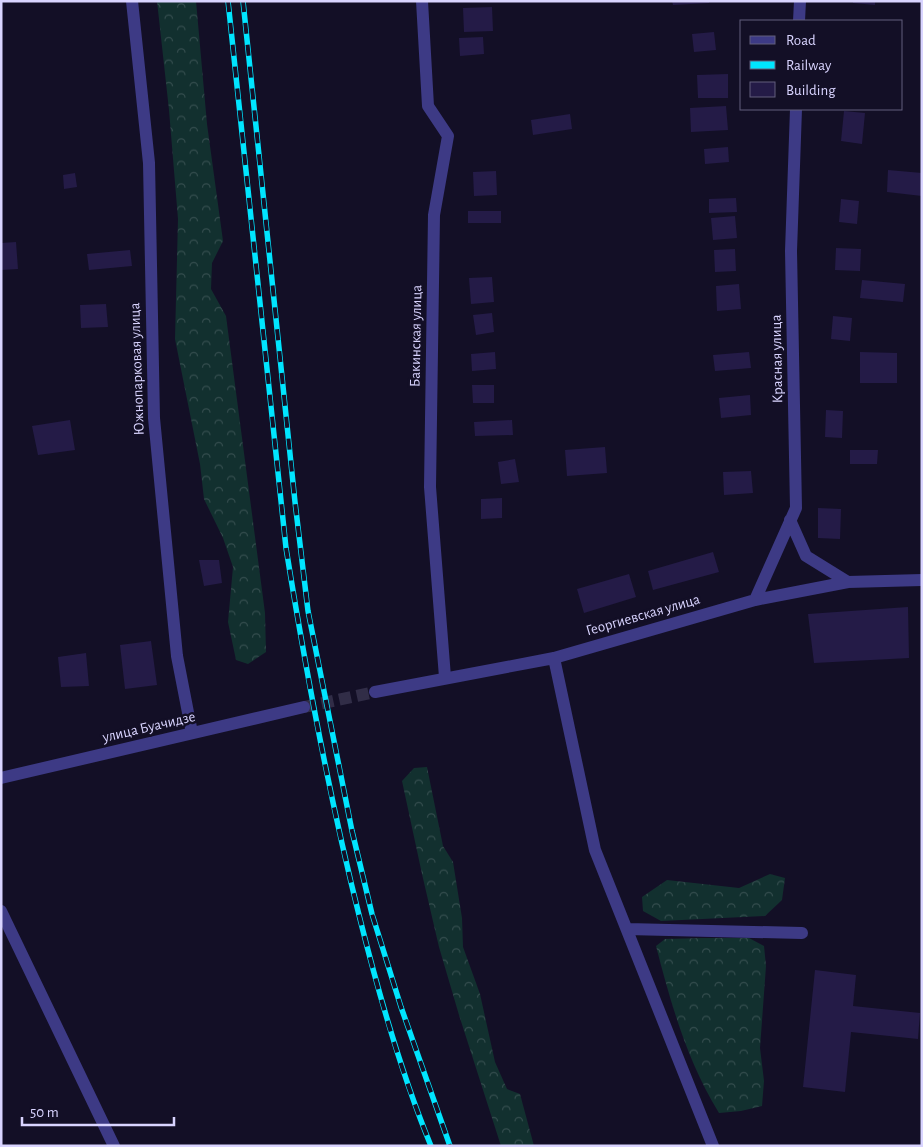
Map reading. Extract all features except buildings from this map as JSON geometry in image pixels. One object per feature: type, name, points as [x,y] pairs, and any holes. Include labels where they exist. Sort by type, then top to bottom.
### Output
[{"type":"street","name":"Южнопарковая улица","points":[[132,1],[149,162],[154,418],[176,656],[192,734]]},
{"type":"street","name":"Бакинская улица","points":[[422,1],[428,106],[448,136],[434,215],[430,487],[445,677]]},
{"type":"street","points":[[799,20],[800,1]]},
{"type":"street","name":"Красная улица","points":[[755,600],[796,508],[791,251],[796,110]]},
{"type":"street","points":[[790,520],[806,556],[848,582]]},
{"type":"street","name":"Георгиевская улица","points":[[375,692],[445,677],[554,658],[755,600],[848,582],[922,580]]},
{"type":"street","points":[[554,658],[595,850],[714,1146]]},
{"type":"street","name":"улица Буачидзе","points":[[1,778],[304,707]]},
{"type":"street","points":[[1,911],[114,1146]]},
{"type":"street","points":[[627,929],[802,933]]},
{"type":"green space","points":[[157,1],[196,1],[207,124],[223,241],[212,263],[211,289],[226,316],[265,613],[266,652],[248,664],[236,660],[228,622],[233,567],[223,538],[204,499],[200,464],[175,339],[178,219]]},
{"type":"green space","points":[[427,767],[443,846],[453,862],[462,918],[463,947],[480,994],[495,1062],[507,1089],[520,1094],[534,1146],[501,1146],[439,947],[402,781],[414,768]]},
{"type":"green space","points":[[770,874],[785,878],[782,900],[765,916],[661,921],[643,911],[642,897],[667,880],[739,888]]},
{"type":"green space","points":[[749,938],[764,946],[766,966],[760,1048],[764,1081],[762,1106],[741,1111],[719,1113],[698,1073],[681,1032],[656,946],[665,939]]},
{"type":"tunnel","points":[[304,707],[375,692]]},
{"type":"railway","points":[[228,1],[286,548],[302,641],[328,780],[367,948],[400,1062],[431,1146]]},
{"type":"railway","points":[[243,1],[308,611],[352,831],[372,914],[401,1007],[450,1146]]}]
